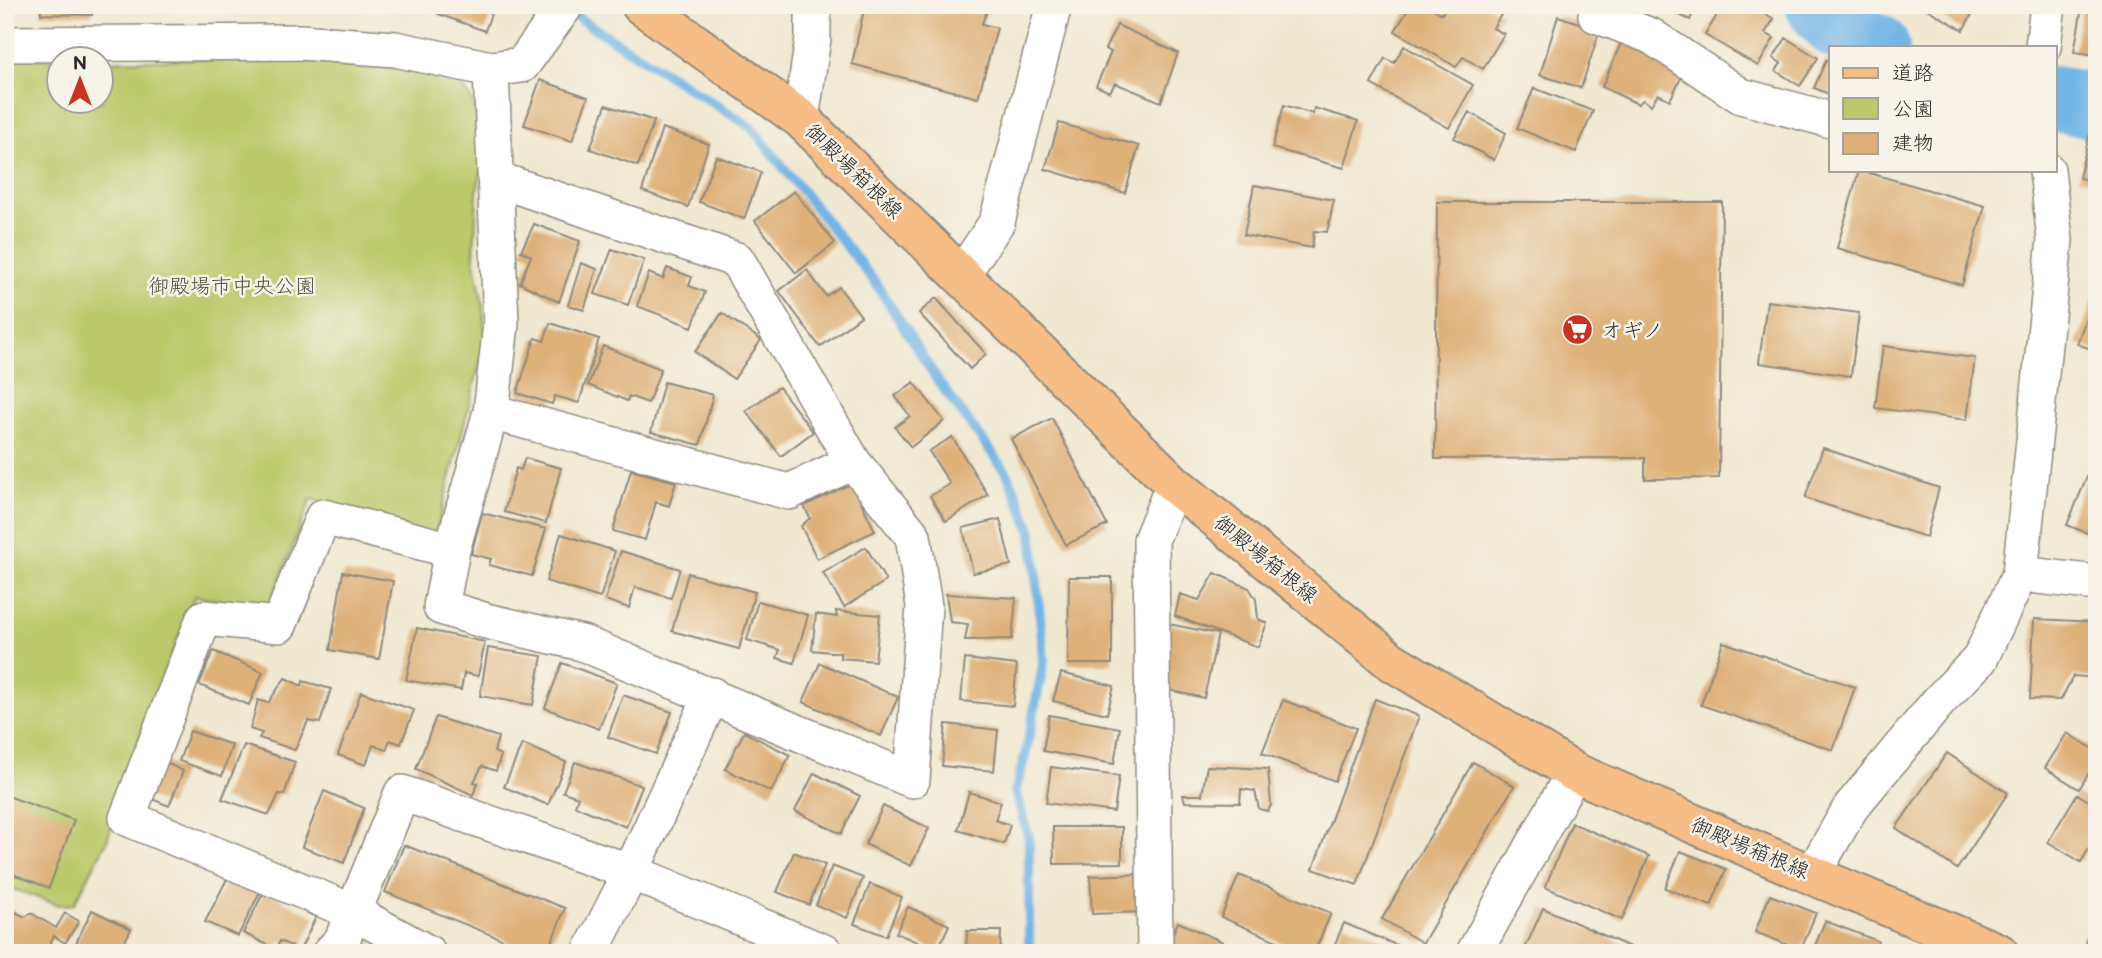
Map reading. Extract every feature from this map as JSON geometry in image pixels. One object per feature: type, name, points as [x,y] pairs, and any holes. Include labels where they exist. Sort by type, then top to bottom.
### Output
[{"type":"main road","name":"御殿場箱根線","points":[[641,5],[801,119],[1174,484],[1391,661],[1574,772],[1999,953]]},
{"type":"street","points":[[5,44],[300,42],[395,49],[491,69],[523,65],[566,5]]},
{"type":"street","points":[[801,119],[813,38],[813,5]]},
{"type":"street","points":[[961,276],[997,222],[1055,5]]},
{"type":"street","points":[[2043,46],[2048,5]]},
{"type":"street","points":[[1597,15],[1651,36],[1741,96],[1829,119]]},
{"type":"street","points":[[491,69],[501,324],[491,412],[453,550],[442,607],[486,621],[582,643],[912,780],[924,606],[913,536],[853,462],[737,260],[496,179]]},
{"type":"street","points":[[1812,875],[1851,807],[1940,700],[1980,659],[2020,574],[2055,240],[2047,172]]},
{"type":"street","points":[[491,412],[789,492],[853,462]]},
{"type":"street","points":[[1155,953],[1151,540],[1174,484]]},
{"type":"street","points":[[428,953],[354,912],[127,818],[204,618],[279,625],[323,517],[453,550]]},
{"type":"street","points":[[2020,574],[2097,583]]},
{"type":"street","points":[[590,953],[631,872],[712,695]]},
{"type":"street","points":[[1474,953],[1574,772]]},
{"type":"street","points":[[330,953],[342,940],[402,793],[631,872],[826,953]]},
{"type":"green space","name":"御殿場市中央公園","points":[[5,57],[46,59],[46,116],[116,116],[116,61],[307,57],[449,71],[471,98],[486,150],[477,191],[474,257],[486,340],[435,537],[311,499],[268,609],[195,596],[145,720],[107,841],[74,904],[58,905],[5,886]]},
{"type":"building","points":[[41,5],[92,5],[92,15],[41,14]]},
{"type":"building","points":[[441,5],[494,5],[485,31],[438,14]]},
{"type":"building","points":[[865,5],[989,5],[982,24],[997,28],[978,98],[852,64]]},
{"type":"building","points":[[1411,5],[1426,5],[1442,14],[1447,5],[1488,5],[1502,13],[1493,28],[1504,34],[1483,69],[1463,57],[1456,67],[1395,31]]},
{"type":"building","points":[[1658,5],[1697,5],[1690,20]]},
{"type":"building","points":[[1723,5],[1760,5],[1757,9],[1774,19],[1765,33],[1774,38],[1758,66],[1705,35]]},
{"type":"building","points":[[1920,5],[1977,5],[1963,30]]},
{"type":"building","points":[[2082,8],[2097,11],[2097,55],[2074,52]]},
{"type":"building","points":[[1558,16],[1600,30],[1581,88],[1540,75]]},
{"type":"building","points":[[1117,25],[1178,53],[1161,102],[1115,83],[1110,92],[1096,86],[1111,52],[1105,49]]},
{"type":"building","points":[[1623,38],[1684,72],[1670,100],[1658,94],[1651,105],[1643,100],[1638,104],[1602,87]]},
{"type":"building","points":[[1786,38],[1818,58],[1800,86],[1776,71],[1781,63],[1773,58]]},
{"type":"building","points":[[1404,46],[1473,85],[1449,128],[1371,84],[1385,58],[1394,63]]},
{"type":"building","points":[[1826,60],[1829,61],[1829,94],[1814,88]]},
{"type":"building","points":[[540,80],[588,97],[572,141],[524,125]]},
{"type":"building","points":[[1534,88],[1593,111],[1576,152],[1517,128]]},
{"type":"building","points":[[606,105],[654,121],[638,166],[590,149]]},
{"type":"building","points":[[1284,105],[1313,114],[1314,108],[1358,121],[1344,168],[1272,148]]},
{"type":"building","points":[[1469,112],[1506,133],[1494,160],[1454,138]]},
{"type":"building","points":[[1059,123],[1139,146],[1125,193],[1045,169]]},
{"type":"building","points":[[662,128],[709,144],[688,207],[642,191]]},
{"type":"building","points":[[2089,136],[2097,138],[2097,182],[2079,178]]},
{"type":"building","points":[[716,156],[761,172],[744,219],[699,202]]},
{"type":"building","points":[[1858,172],[1985,206],[1962,285],[1837,248]]},
{"type":"building","points":[[1254,185],[1334,200],[1327,232],[1314,231],[1312,248],[1244,235]]},
{"type":"building","points":[[794,191],[835,243],[796,273],[755,221]]},
{"type":"building","name":"オギノ","points":[[1437,202],[1722,202],[1719,478],[1645,479],[1645,458],[1435,459]]},
{"type":"building","points":[[534,224],[580,241],[559,302],[520,283],[531,256],[521,251]]},
{"type":"building","points":[[612,249],[644,260],[628,305],[595,294]]},
{"type":"building","points":[[581,263],[597,269],[584,310],[568,305]]},
{"type":"building","points":[[667,268],[692,277],[689,286],[705,292],[692,327],[637,306],[649,273],[663,279]]},
{"type":"building","points":[[807,270],[826,296],[839,287],[861,316],[820,347],[779,291]]},
{"type":"building","points":[[2097,288],[2097,351],[2077,344]]},
{"type":"building","points":[[936,298],[986,354],[970,369],[919,313]]},
{"type":"building","points":[[1767,301],[1859,313],[1851,376],[1759,363]]},
{"type":"building","points":[[722,313],[761,340],[734,379],[695,352]]},
{"type":"building","points":[[550,323],[599,339],[579,403],[555,396],[552,404],[517,393],[535,338],[544,341]]},
{"type":"building","points":[[603,346],[661,369],[648,403],[629,396],[627,401],[588,385]]},
{"type":"building","points":[[1883,346],[1975,358],[1967,420],[1875,408]]},
{"type":"building","points":[[664,382],[713,395],[700,445],[651,432]]},
{"type":"building","points":[[914,382],[944,421],[911,447],[895,427],[910,416],[895,396]]},
{"type":"building","points":[[779,387],[813,432],[781,456],[746,411]]},
{"type":"building","points":[[1052,418],[1107,525],[1066,545],[1011,439]]},
{"type":"building","points":[[952,437],[988,495],[946,521],[930,496],[950,484],[929,451]]},
{"type":"building","points":[[1823,448],[1939,488],[1926,537],[1805,498]]},
{"type":"building","points":[[525,458],[561,468],[546,523],[504,512],[516,468],[521,470]]},
{"type":"building","points":[[2092,465],[2097,467],[2097,537],[2067,525]]},
{"type":"building","points":[[631,470],[676,482],[669,506],[656,502],[645,540],[613,531]]},
{"type":"building","points":[[852,483],[875,531],[817,559],[801,526],[810,518],[804,506]]},
{"type":"building","points":[[482,513],[546,529],[532,576],[489,565],[491,559],[471,554]]},
{"type":"building","points":[[1000,519],[1011,565],[973,573],[963,528]]},
{"type":"building","points":[[561,534],[615,551],[600,598],[546,581]]},
{"type":"building","points":[[866,547],[886,581],[844,607],[823,573]]},
{"type":"building","points":[[621,551],[680,569],[671,598],[635,587],[629,608],[605,600]]},
{"type":"building","points":[[343,572],[393,581],[379,659],[330,650]]},
{"type":"building","points":[[688,573],[755,592],[739,649],[672,631]]},
{"type":"building","points":[[1215,573],[1249,588],[1256,599],[1258,619],[1267,623],[1258,647],[1175,616],[1180,594],[1199,600]]},
{"type":"building","points":[[1069,577],[1112,577],[1112,664],[1068,664]]},
{"type":"building","points":[[946,594],[1016,598],[1012,639],[965,640],[968,624],[950,622]]},
{"type":"building","points":[[758,601],[808,615],[794,663],[777,658],[780,650],[747,640]]},
{"type":"building","points":[[836,611],[880,615],[875,661],[840,658],[840,653],[812,650],[816,614],[837,617]]},
{"type":"building","points":[[2034,619],[2097,622],[2097,678],[2073,676],[2061,700],[2030,699]]},
{"type":"building","points":[[1169,624],[1218,634],[1204,698],[1160,688]]},
{"type":"building","points":[[417,628],[485,642],[478,676],[464,673],[461,690],[406,680]]},
{"type":"building","points":[[1723,642],[1855,687],[1833,750],[1701,705]]},
{"type":"building","points":[[488,648],[542,656],[533,705],[480,696]]},
{"type":"building","points":[[213,651],[263,672],[249,705],[199,685]]},
{"type":"building","points":[[965,659],[1017,665],[1013,706],[961,701]]},
{"type":"building","points":[[562,663],[617,683],[599,729],[545,708]]},
{"type":"building","points":[[820,663],[898,697],[881,736],[803,702]]},
{"type":"building","points":[[1061,673],[1114,686],[1107,714],[1053,701]]},
{"type":"building","points":[[285,678],[302,686],[303,681],[331,689],[320,723],[308,721],[295,750],[259,738],[262,733],[250,729],[258,700],[268,703]]},
{"type":"building","points":[[361,692],[414,710],[401,744],[390,740],[386,750],[373,745],[366,765],[338,755]]},
{"type":"building","points":[[623,695],[672,712],[656,754],[608,737]]},
{"type":"building","points":[[1375,699],[1419,716],[1357,885],[1313,869]]},
{"type":"building","points":[[1283,700],[1356,728],[1335,781],[1262,753]]},
{"type":"building","points":[[1049,715],[1120,728],[1114,764],[1043,751]]},
{"type":"building","points":[[436,717],[498,737],[494,752],[501,755],[496,771],[482,766],[474,782],[478,783],[473,795],[416,769]]},
{"type":"building","points":[[946,724],[998,730],[994,771],[942,766]]},
{"type":"building","points":[[190,731],[232,745],[222,776],[179,761]]},
{"type":"building","points":[[744,732],[790,755],[771,792],[725,769]]},
{"type":"building","points":[[2067,733],[2097,751],[2097,760],[2079,789],[2045,768]]},
{"type":"building","points":[[522,744],[566,762],[548,805],[504,787]]},
{"type":"building","points":[[244,745],[295,762],[284,795],[279,794],[269,815],[222,799]]},
{"type":"building","points":[[1947,753],[2008,793],[1957,869],[1896,828]]},
{"type":"building","points":[[163,761],[183,771],[169,806],[147,797]]},
{"type":"building","points":[[575,762],[642,786],[626,827],[575,806],[578,797],[563,792]]},
{"type":"building","points":[[1473,762],[1514,786],[1423,943],[1382,919]]},
{"type":"building","points":[[1207,766],[1268,769],[1271,805],[1268,811],[1259,809],[1255,791],[1241,789],[1240,803],[1185,802],[1183,795],[1202,795]]},
{"type":"building","points":[[1051,767],[1119,776],[1114,812],[1046,803]]},
{"type":"building","points":[[814,773],[860,796],[841,834],[795,811]]},
{"type":"building","points":[[324,791],[364,808],[344,863],[302,847]]},
{"type":"building","points":[[969,792],[1001,802],[995,820],[1010,825],[1004,844],[958,830]]},
{"type":"building","points":[[2077,794],[2097,806],[2097,835],[2081,862],[2048,842]]},
{"type":"building","points":[[5,795],[74,820],[49,888],[5,871]]},
{"type":"building","points":[[883,806],[929,828],[911,866],[865,844]]},
{"type":"building","points":[[1572,823],[1649,856],[1622,920],[1545,887]]},
{"type":"building","points":[[1053,827],[1122,827],[1122,863],[1054,864]]},
{"type":"building","points":[[404,845],[565,908],[547,953],[536,953],[385,892]]},
{"type":"building","points":[[1680,851],[1726,869],[1711,906],[1665,888]]},
{"type":"building","points":[[794,852],[825,865],[809,905],[777,892]]},
{"type":"building","points":[[832,866],[863,878],[847,918],[816,905]]},
{"type":"building","points":[[1143,874],[1145,912],[1092,914],[1090,876]]},
{"type":"building","points":[[1239,875],[1331,913],[1314,953],[1305,953],[1221,917]]},
{"type":"building","points":[[228,877],[260,892],[238,936],[205,922]]},
{"type":"building","points":[[870,884],[902,897],[886,936],[854,924]]},
{"type":"building","points":[[264,891],[316,917],[300,950],[280,941],[276,949],[243,933]]},
{"type":"building","points":[[1770,895],[1816,913],[1801,950],[1755,932]]},
{"type":"building","points":[[2097,905],[2097,951],[2084,947]]},
{"type":"building","points":[[908,907],[949,925],[937,951],[896,933]]},
{"type":"building","points":[[1543,908],[1643,953],[1523,953]]},
{"type":"building","points":[[10,909],[25,917],[31,913],[56,928],[65,913],[79,921],[65,943],[54,936],[44,953],[5,953],[5,917]]},
{"type":"building","points":[[92,910],[131,929],[119,953],[71,953]]},
{"type":"building","points":[[1825,921],[1878,941],[1873,953],[1812,953]]},
{"type":"building","points":[[1178,922],[1223,942],[1218,953],[1172,953],[1165,950]]},
{"type":"building","points":[[1344,923],[1415,953],[1331,953]]},
{"type":"building","points":[[967,931],[1001,931],[1000,953],[966,953]]},
{"type":"building","points":[[372,943],[381,953],[362,953]]},
{"type":"waterway","points":[[1818,5],[1837,26],[1875,46]]},
{"type":"waterway","points":[[566,10],[751,127],[875,282],[940,384],[1007,473],[1032,532],[1044,660],[1026,752],[1015,792],[1029,838],[1029,953]]},
{"type":"waterway","points":[[2056,99],[2097,106]]},
{"type":"place","name":"オギノ","points":[[1578,330]]}]
